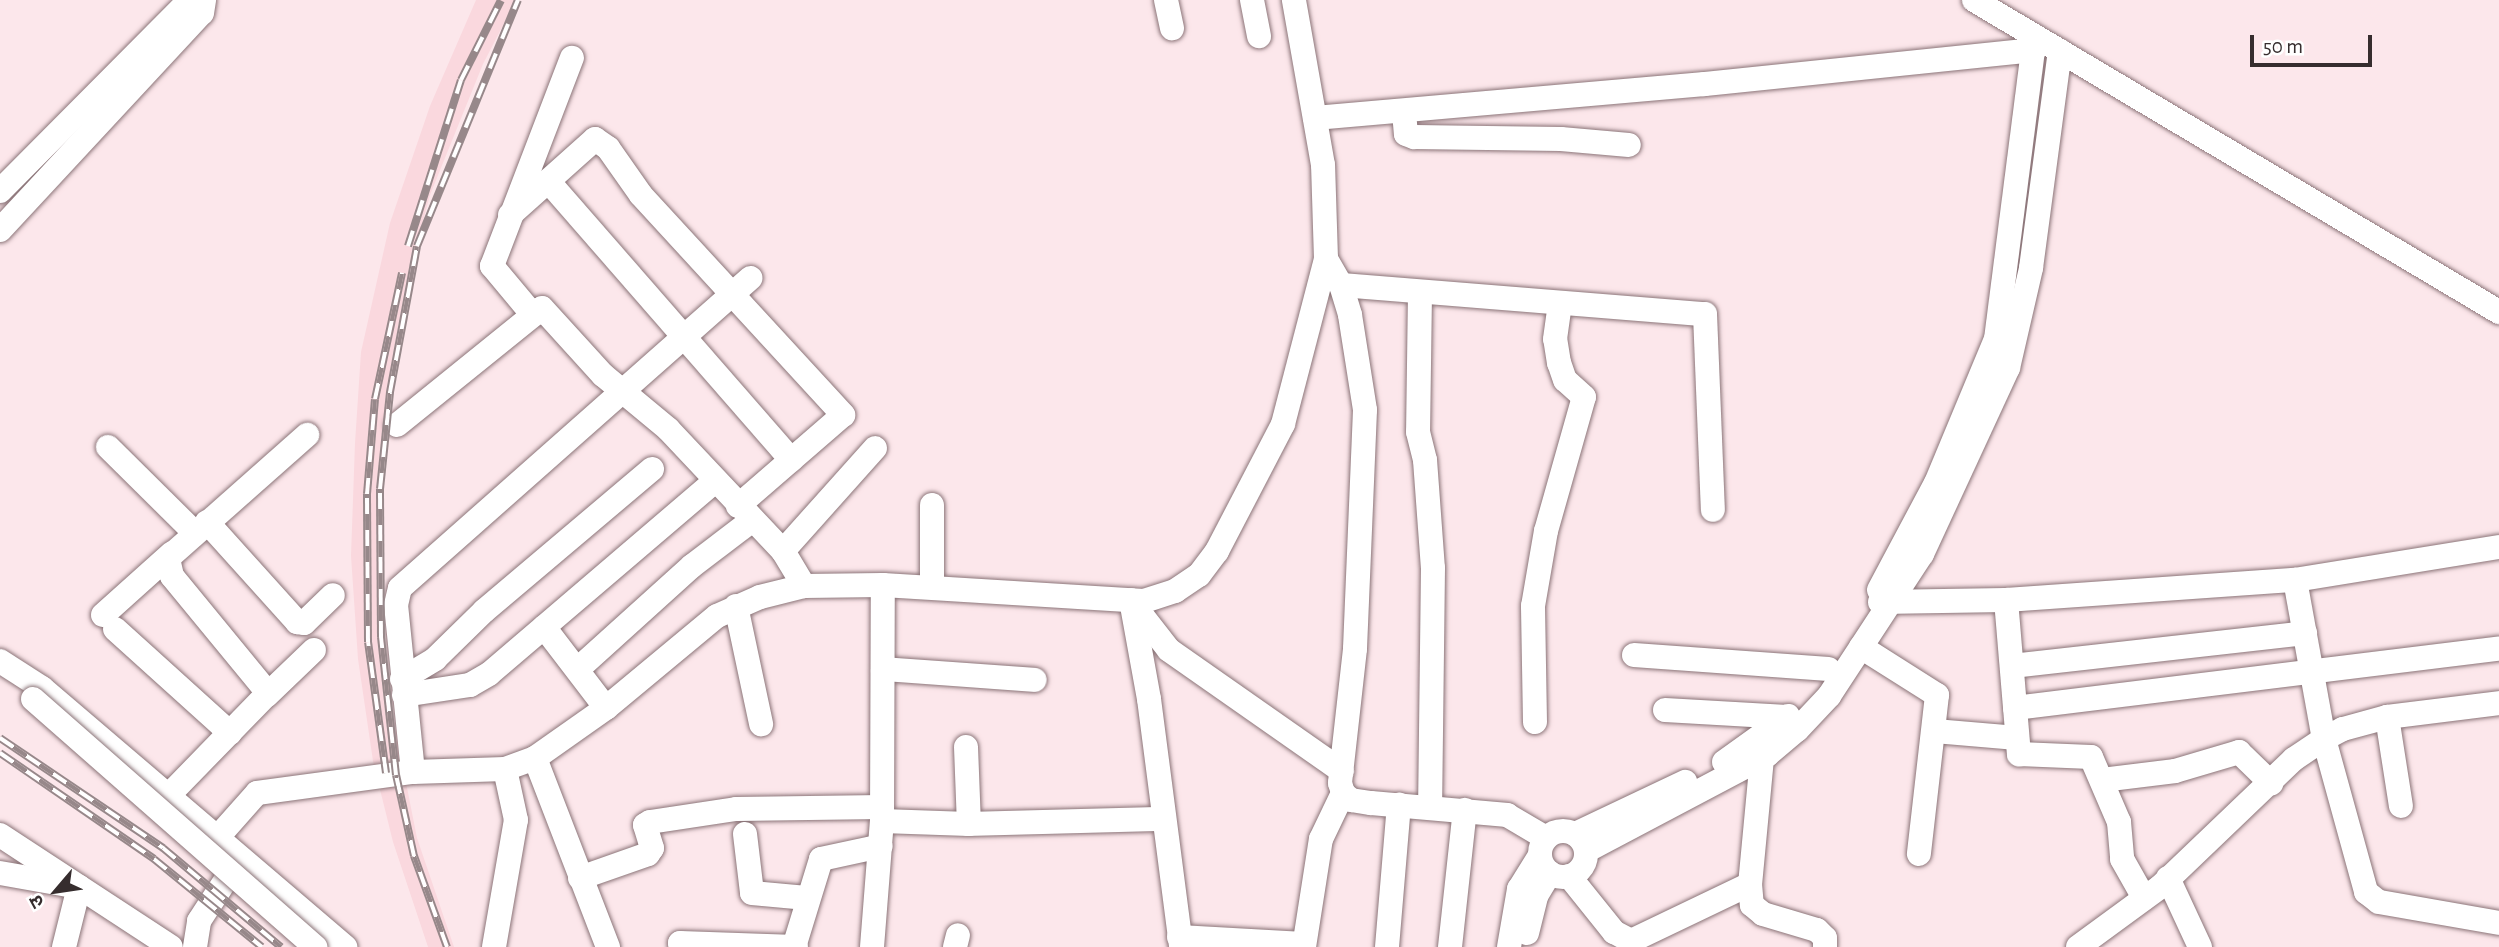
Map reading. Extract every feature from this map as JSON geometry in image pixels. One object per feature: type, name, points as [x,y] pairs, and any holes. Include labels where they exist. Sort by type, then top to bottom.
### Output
[{"type":"street","points":[[0,191],[190,0]]},
{"type":"street","points":[[0,230],[202,13],[204,0]]},
{"type":"street","points":[[1166,0],[1172,28]]},
{"type":"street","points":[[1252,0],[1259,36]]},
{"type":"street","points":[[217,838],[257,793],[414,772],[505,769],[535,758],[606,708],[708,623],[736,606],[804,586],[932,587],[1144,601],[1175,591],[1199,575],[1217,551],[1283,424],[1326,259],[1323,165],[1294,0]]},
{"type":"street","points":[[1974,0],[2035,43],[2060,51],[2499,312]]},
{"type":"street","points":[[1315,118],[1404,112],[2035,43]]},
{"type":"street","points":[[2000,359],[2004,298],[2035,43]]},
{"type":"street","points":[[1581,842],[1730,758],[1787,717],[1922,554],[1964,470],[2031,268],[2060,51]]},
{"type":"street","points":[[533,315],[492,266],[572,58]]},
{"type":"street","points":[[1404,112],[1406,132],[1414,137],[1561,139],[1629,145]]},
{"type":"street","points":[[510,215],[595,139],[608,148],[641,195],[742,286],[843,415],[790,460],[744,513],[692,566],[579,668]]},
{"type":"street","points":[[548,181],[681,338],[790,460]]},
{"type":"street","points":[[1130,600],[1180,942],[1304,946],[1321,839],[1342,782],[1355,649],[1366,410],[1341,285],[1326,259]]},
{"type":"street","points":[[1341,285],[1706,316],[1713,510]]},
{"type":"street","points":[[414,772],[396,605],[400,588],[621,390],[742,286]]},
{"type":"street","points":[[1420,293],[1418,432],[1425,460],[1433,568],[1430,807]]},
{"type":"street","points":[[1535,722],[1533,606],[1546,531],[1584,397],[1565,380],[1559,363],[1555,339],[1560,303]]},
{"type":"street","points":[[397,425],[542,308],[621,390],[668,429],[744,513],[783,551],[804,586]]},
{"type":"street","points":[[230,733],[109,622],[172,553],[307,435]]},
{"type":"street","points":[[108,447],[201,528],[297,622],[304,623],[332,595]]},
{"type":"street","points":[[783,551],[876,449]]},
{"type":"street","points":[[403,687],[484,611],[652,469]]},
{"type":"street","points":[[403,687],[470,685],[715,481]]},
{"type":"street","points":[[932,505],[932,587]]},
{"type":"street","points":[[1881,602],[2006,600],[2295,580],[2499,547]]},
{"type":"street","points":[[172,553],[167,569],[265,686],[267,695]]},
{"type":"street","points":[[2295,580],[2324,739],[2370,897],[2499,923]]},
{"type":"street","points":[[872,947],[882,814],[883,585]]},
{"type":"street","points":[[1130,600],[1169,650],[1342,782],[1351,800],[1507,815],[1614,932],[1630,941],[1750,884]]},
{"type":"street","points":[[2006,600],[2017,738],[2022,757],[2088,755],[2102,780],[2119,822],[2122,859],[2144,898]]},
{"type":"street","points":[[1581,842],[1762,758],[1829,696],[1861,647],[1881,602]]},
{"type":"street","points":[[736,606],[761,724]]},
{"type":"street","points":[[544,626],[579,668],[606,708]]},
{"type":"street","points":[[2012,666],[2305,633]]},
{"type":"street","points":[[1861,647],[1937,695],[1919,854]]},
{"type":"street","points":[[2015,709],[2499,649]]},
{"type":"street","points":[[167,797],[314,650]]},
{"type":"street","points":[[1634,655],[1828,669]]},
{"type":"street","points":[[0,661],[42,688],[345,947]]},
{"type":"street","points":[[883,669],[1035,680]]},
{"type":"street","points":[[0,670],[316,947]]},
{"type":"street","points":[[2078,947],[2168,878],[2294,759],[2324,739],[2343,729],[2387,717],[2499,703]]},
{"type":"street","points":[[1664,710],[1787,717]]},
{"type":"street","points":[[2387,717],[2401,806]]},
{"type":"street","points":[[1935,731],[2017,738]]},
{"type":"street","points":[[966,747],[968,824]]},
{"type":"street","points":[[2102,780],[2175,771],[2239,752],[2271,783]]},
{"type":"street","points":[[535,758],[580,878],[601,944]]},
{"type":"street","points":[[1762,758],[1750,884],[1756,909],[1817,930],[1825,938],[1825,947]]},
{"type":"street","points":[[495,947],[516,820],[505,769]]},
{"type":"street","points":[[1387,947],[1399,805]]},
{"type":"street","points":[[580,878],[650,852],[645,827],[650,822],[780,806],[968,824],[1164,819]]},
{"type":"street","points":[[1450,947],[1465,810]]},
{"type":"street","points":[[1525,947],[1536,896],[1563,830],[1581,842]]},
{"type":"street","points":[[745,834],[750,890],[807,898]]},
{"type":"street","points":[[0,835],[171,947]]},
{"type":"street","points":[[1551,861],[1580,869],[1581,842]]},
{"type":"street","points":[[681,947],[680,943],[795,947],[807,898],[821,859],[881,846]]},
{"type":"street","points":[[195,947],[199,921],[240,858]]},
{"type":"street","points":[[1509,947],[1519,890],[1551,861]]},
{"type":"street","points":[[0,873],[79,887]]},
{"type":"street","points":[[2168,878],[2200,947]]},
{"type":"street","points":[[64,947],[79,887]]},
{"type":"shaded area","points":[[476,0],[516,0],[483,64],[430,195],[406,285],[390,371],[376,535],[391,707],[417,838],[454,947],[428,947],[393,842],[373,761],[358,659],[351,556],[355,443],[361,352],[390,223],[430,106]]},
{"type":"railway","points":[[408,246],[461,80],[501,0]]},
{"type":"railway","points":[[447,947],[414,856],[396,775],[381,637],[380,489],[390,392],[417,246],[518,0]]},
{"type":"railway","points":[[386,773],[368,642],[367,494],[375,399],[402,273]]},
{"type":"railway","points":[[0,738],[163,848],[281,947]]},
{"type":"railway","points":[[0,753],[154,859],[262,947]]}]
